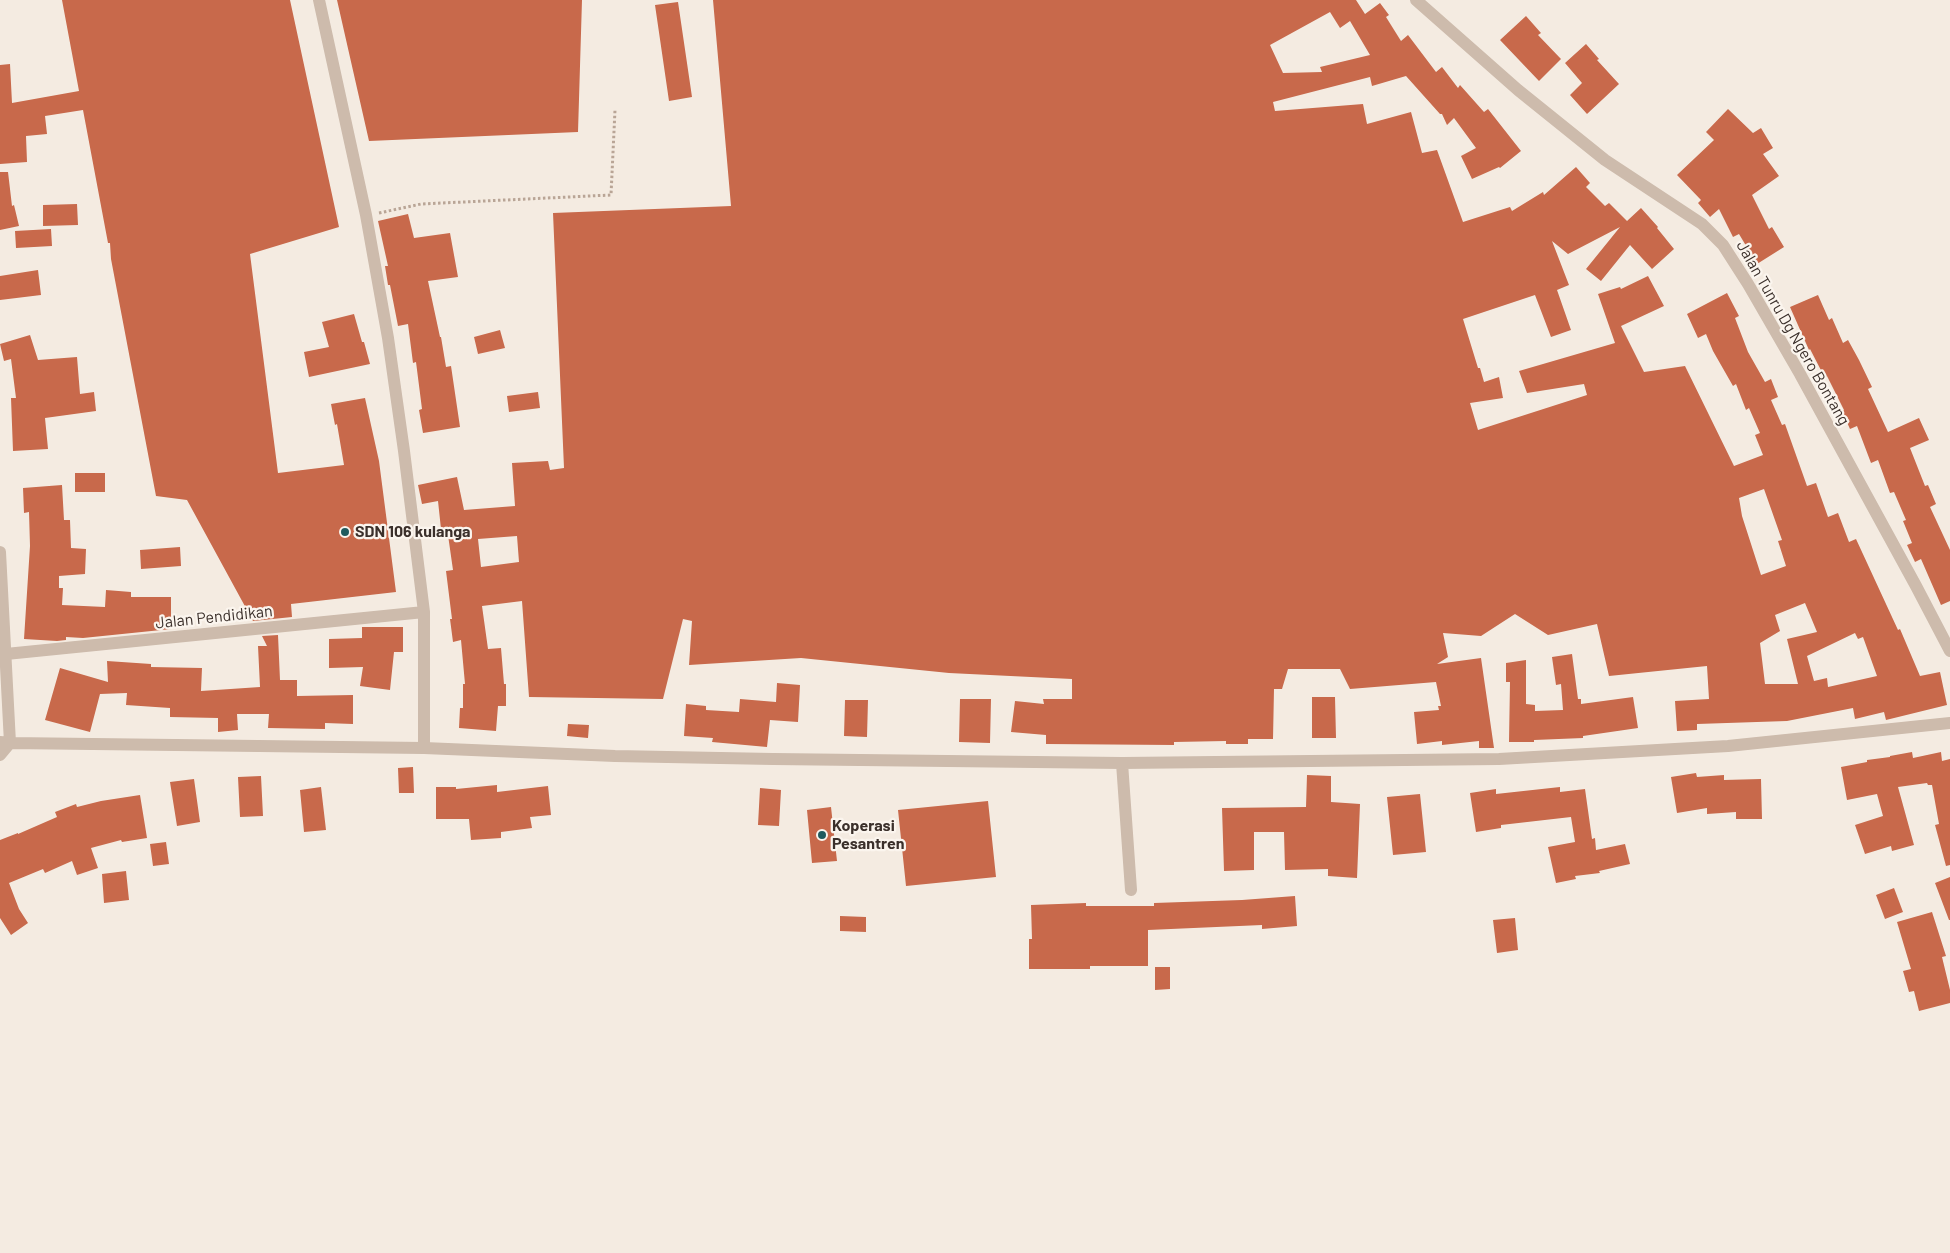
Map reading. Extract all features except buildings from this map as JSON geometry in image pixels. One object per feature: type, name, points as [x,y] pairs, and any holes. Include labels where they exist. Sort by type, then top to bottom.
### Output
[{"type":"street","points":[[319,0],[366,215],[388,338],[403,441],[424,612],[424,748]]},
{"type":"street","name":"Jalan Tunru Dg Ngero Bontang","points":[[1416,0],[1518,90],[1605,160],[1702,224],[1723,245],[1800,374],[1950,651]]},
{"type":"street","points":[[0,552],[6,654],[5,742],[0,755]]},
{"type":"street","name":"Jalan Pendidikan","points":[[6,654],[424,612]]},
{"type":"street","points":[[5,742],[424,748],[615,756],[764,759],[1122,762],[1499,759],[1728,746],[1950,722]]},
{"type":"street","points":[[1122,762],[1131,890]]},
{"type":"path","points":[[366,215],[421,204],[611,195],[615,110]]},
{"type":"place","name":"SDN 106 kulanga","points":[[345,532]]},
{"type":"place","name":"Koperasi Pesantren","points":[[822,835]]}]
